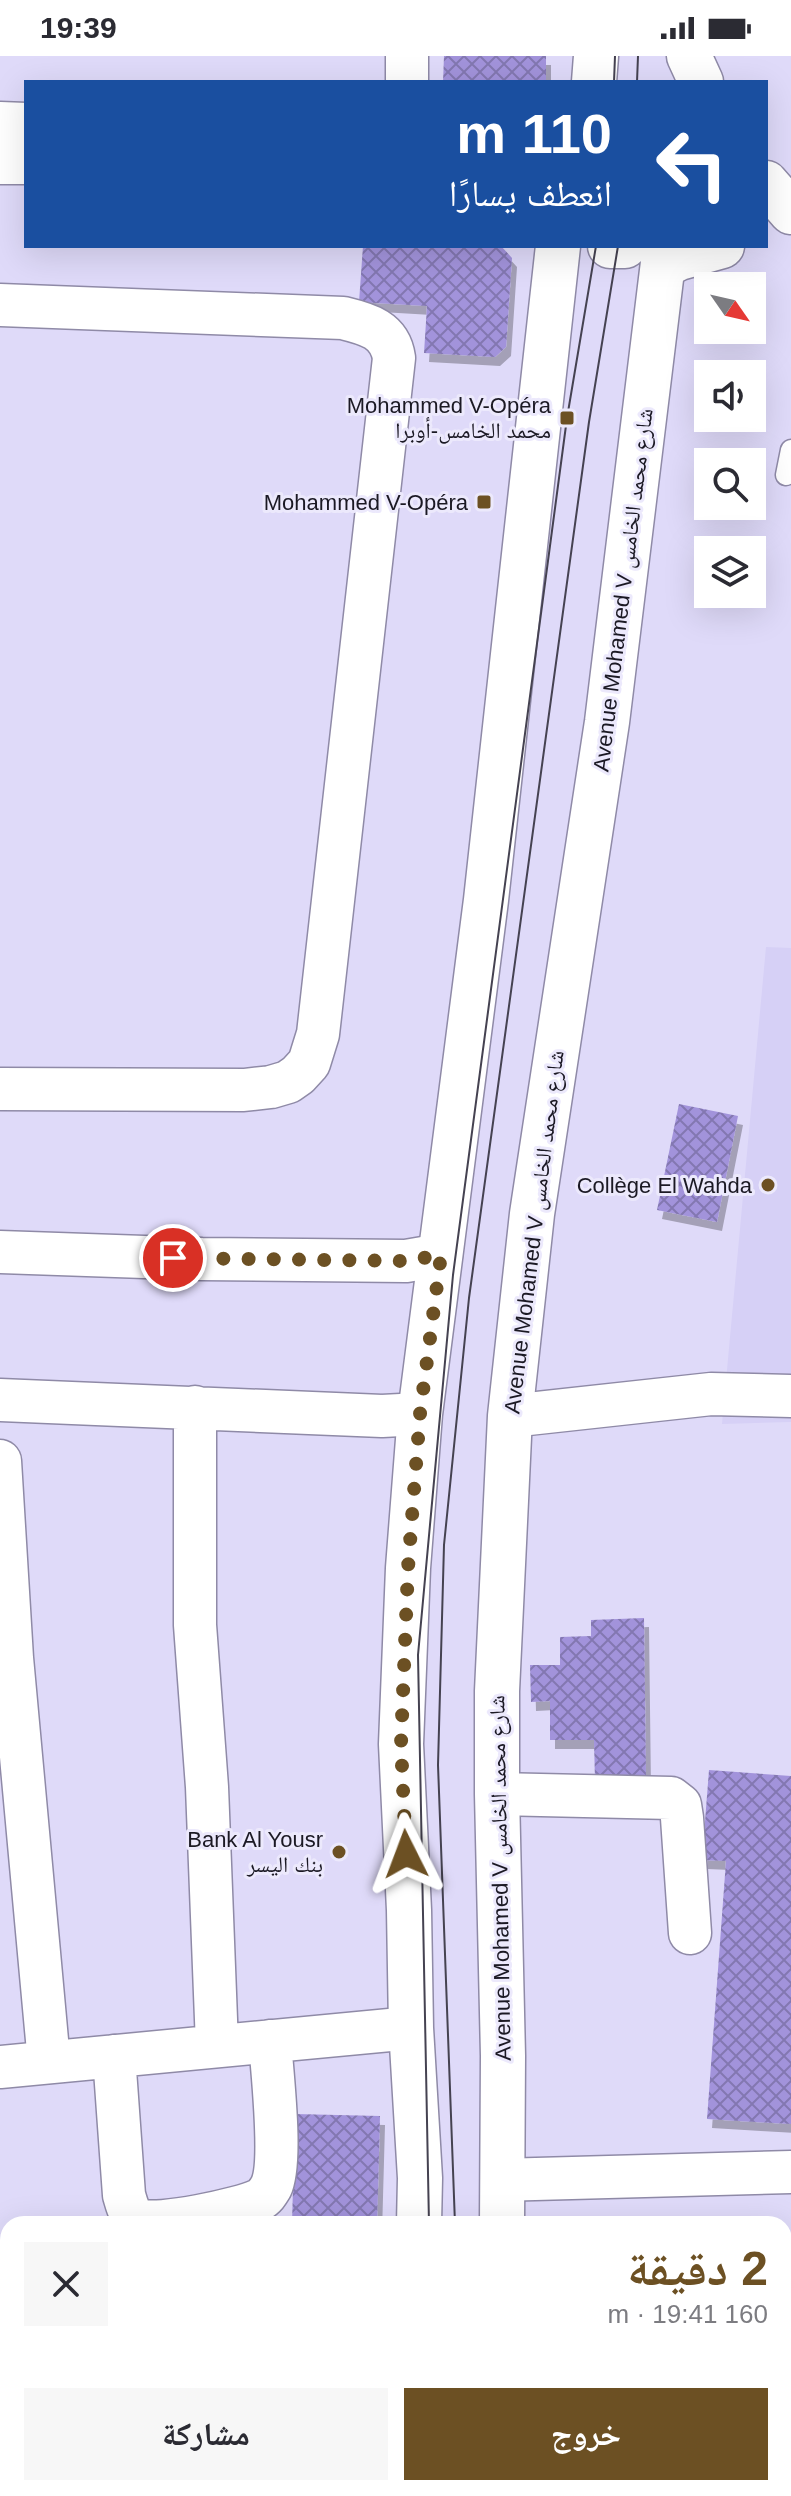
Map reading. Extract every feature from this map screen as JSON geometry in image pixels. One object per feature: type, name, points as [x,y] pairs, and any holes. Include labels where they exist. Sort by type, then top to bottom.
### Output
[{"type":"main road","points":[[594,80],[596,56]]},
{"type":"main road","points":[[674,80],[675,56]]},
{"type":"main road","points":[[689,56],[700,80]]},
{"type":"main road","points":[[0,124],[24,125]]},
{"type":"main road","points":[[0,162],[24,162]]},
{"type":"main road","points":[[768,185],[791,212]]},
{"type":"main road","points":[[768,235],[791,232]]},
{"type":"main road","points":[[419,2216],[401,1744],[408,1568],[420,1414],[486,900],[558,248]]},
{"type":"main road","points":[[622,248],[679,258],[715,248]]},
{"type":"main road","name":"Avenue Mohamed V شارع محمد الخامس","points":[[502,2216],[503,2056],[497,1691],[510,1416],[532,1214],[607,722],[651,253]]},
{"type":"street","points":[[407,56],[407,80]]},
{"type":"street","points":[[768,209],[791,221]]},
{"type":"street","points":[[0,305],[343,318],[367,324],[387,336],[394,358],[318,1034],[309,1063],[288,1082],[244,1090],[0,1089]]},
{"type":"street","points":[[0,1252],[202,1259],[406,1261],[441,1255]]},
{"type":"street","points":[[510,1416],[711,1394],[791,1396]]},
{"type":"street","points":[[0,1400],[382,1416],[420,1414]]},
{"type":"street","points":[[195,1407],[195,1625],[207,1787],[217,2045]]},
{"type":"street","points":[[0,1461],[14,1674],[49,2062]]},
{"type":"street","points":[[497,1794],[671,1798],[680,1805],[682,1818],[690,1933]]},
{"type":"street","points":[[0,2067],[411,2028]]},
{"type":"street","points":[[237,2216],[266,2195],[276,2174],[270,2041]]},
{"type":"street","points":[[114,2056],[124,2195],[133,2216]]},
{"type":"street","points":[[502,2180],[791,2172]]},
{"type":"lane","points":[[786,475],[791,450]]},
{"type":"shaded area","name":"Collège El Wahda","points":[[766,947],[791,948],[791,1422],[722,1424]]},
{"type":"building","points":[[444,56],[546,56],[546,80],[443,80]]},
{"type":"building","points":[[363,248],[503,248],[512,258],[506,347],[495,357],[424,353],[427,306],[359,302]]},
{"type":"building","points":[[679,1104],[738,1116],[717,1222],[657,1210]]},
{"type":"building","points":[[644,1618],[646,1780],[595,1781],[594,1740],[550,1740],[550,1701],[531,1702],[530,1665],[560,1665],[560,1637],[591,1636],[591,1620]]},
{"type":"building","points":[[709,1770],[791,1776],[791,2124],[707,2119],[726,1861],[702,1860]]},
{"type":"building","points":[[295,2114],[380,2116],[377,2216],[292,2216]]},
{"type":"tram line","points":[[614,80],[615,56]]},
{"type":"tram line","points":[[637,80],[638,56]]},
{"type":"tram line","points":[[429,2216],[418,1655],[453,1275],[567,418],[596,248]]},
{"type":"tram line","points":[[455,2216],[438,1765],[444,1545],[469,1298],[589,422],[618,248]]},
{"type":"place","name":"Mohammed V-Opéra محمد الخامس-أوبرا","points":[[567,418]]},
{"type":"place","name":"Mohammed V-Opéra","points":[[484,502]]},
{"type":"place","name":"Collège El Wahda","points":[[768,1185]]},
{"type":"place","name":"Bank Al Yousr بنك اليسر","points":[[339,1852]]},
{"type":"route","points":[[173,1258],[406,1261],[441,1255],[420,1414],[408,1568],[401,1744],[406,1854]]}]
